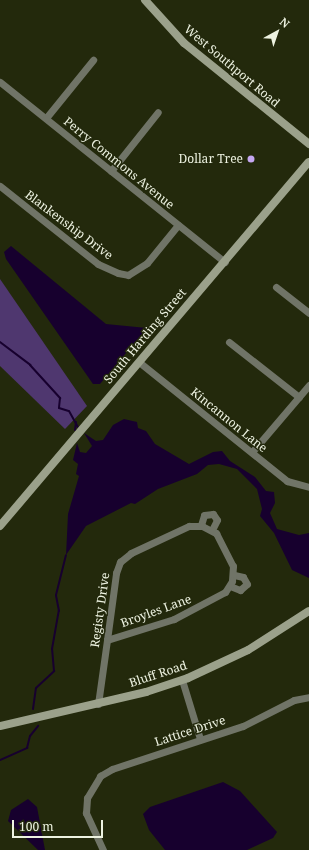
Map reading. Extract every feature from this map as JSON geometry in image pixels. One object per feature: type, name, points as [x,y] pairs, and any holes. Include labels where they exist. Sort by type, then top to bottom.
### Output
[{"type":"main road","name":"West Southport Road","points":[[145,0],[184,43],[309,144]]},
{"type":"main road","name":"South Harding Street","points":[[0,526],[309,162]]},
{"type":"main road","name":"Bluff Road","points":[[0,726],[98,704],[182,680],[248,650],[309,611]]},
{"type":"street","points":[[46,118],[93,60]]},
{"type":"street","name":"Perry Commons Avenue","points":[[0,82],[225,262]]},
{"type":"street","points":[[111,171],[158,112]]},
{"type":"street","name":"Blankenship Drive","points":[[0,186],[98,264],[118,273],[128,275],[147,263],[178,225]]},
{"type":"street","points":[[276,287],[309,313]]},
{"type":"street","points":[[229,342],[299,397]]},
{"type":"street","name":"Kincannon Lane","points":[[139,362],[290,483],[309,486]]},
{"type":"street","points":[[252,452],[309,385]]},
{"type":"street","points":[[212,530],[217,520],[213,514],[204,515],[202,526],[212,530],[231,560],[234,575],[243,577],[247,584],[240,590],[230,586]]},
{"type":"street","name":"Registy Drive","points":[[98,704],[116,573],[123,560],[186,527],[202,526]]},
{"type":"street","name":"Broyles Lane","points":[[107,640],[186,614],[221,596],[230,586],[234,575]]},
{"type":"street","points":[[182,680],[200,739]]},
{"type":"street","name":"Lattice Drive","points":[[103,850],[89,823],[87,798],[92,785],[112,769],[243,726],[294,700],[309,697]]},
{"type":"shaded area","points":[[11,246],[106,324],[147,328],[100,384],[93,384],[6,259],[4,252]]},
{"type":"shaded area","points":[[0,279],[87,406],[65,429],[0,366]]},
{"type":"shaded area","points":[[124,419],[137,422],[138,428],[146,431],[155,444],[189,464],[213,452],[222,451],[230,461],[255,477],[266,491],[274,492],[275,503],[270,513],[277,529],[299,535],[309,533],[309,578],[292,570],[274,533],[260,516],[262,509],[257,489],[237,469],[219,464],[208,465],[197,474],[158,489],[135,504],[131,503],[86,526],[66,555],[68,514],[79,476],[76,474],[78,464],[73,460],[77,443],[80,452],[86,453],[92,446],[84,433],[96,441],[103,440],[113,425]]},
{"type":"shaded area","points":[[223,782],[240,791],[277,832],[273,838],[247,850],[165,850],[149,830],[143,814],[150,807]]},
{"type":"shaded area","points":[[28,799],[37,807],[45,850],[38,850],[8,821],[11,810]]},
{"type":"waterway","points":[[0,342],[30,365],[60,398],[59,408],[69,411],[78,427]]},
{"type":"waterway","points":[[75,430],[76,422]]},
{"type":"waterway","points":[[33,709],[36,688],[54,671],[52,649],[59,611],[56,595],[66,555]]},
{"type":"waterway","points":[[0,760],[27,748],[30,736],[38,726]]},
{"type":"place","name":"Dollar Tree","points":[[251,159]]}]
